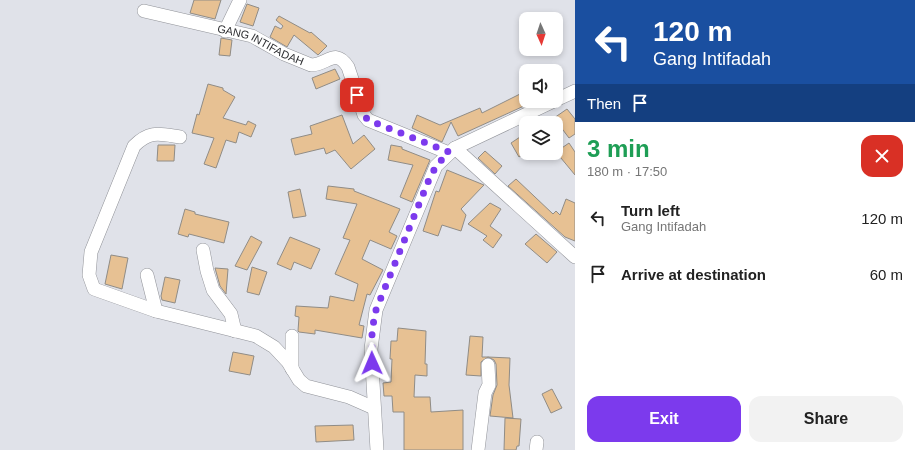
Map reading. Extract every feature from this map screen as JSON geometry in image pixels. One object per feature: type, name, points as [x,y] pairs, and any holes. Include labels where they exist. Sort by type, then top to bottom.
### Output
[{"type":"street","points":[[225,31],[240,0]]},
{"type":"street","name":"GANG INTIFADAH","points":[[144,11],[225,31],[252,36],[284,54],[311,65],[338,57],[344,60],[348,66],[362,110],[368,120],[452,150]]},
{"type":"street","points":[[563,97],[575,91]]},
{"type":"street","points":[[377,450],[371,349],[376,310],[428,182],[436,166],[452,150],[540,108]]},
{"type":"street","points":[[180,137],[151,134],[144,137],[134,146],[91,252],[89,275],[94,289],[156,311],[256,336],[274,347],[292,369],[298,380],[306,386],[349,397],[374,408]]},
{"type":"street","points":[[452,150],[575,257]]},
{"type":"street","points":[[203,250],[206,270],[213,290],[231,314],[235,331]]},
{"type":"street","points":[[147,276],[156,311]]},
{"type":"street","points":[[292,336],[292,369]]},
{"type":"street","points":[[478,450],[485,393],[489,385],[488,365]]},
{"type":"building","points":[[194,0],[221,0],[215,19],[190,13]]},
{"type":"building","points":[[247,4],[259,8],[253,26],[240,22]]},
{"type":"building","points":[[279,16],[310,33],[311,32],[327,46],[318,55],[294,35],[287,47],[270,37],[275,26],[281,29],[283,26],[276,20]]},
{"type":"building","points":[[221,38],[232,40],[230,56],[219,55]]},
{"type":"building","points":[[335,69],[340,79],[316,89],[312,78]]},
{"type":"building","points":[[208,84],[223,88],[223,90],[235,97],[223,118],[246,125],[248,121],[256,125],[251,137],[239,132],[236,143],[226,140],[216,168],[204,164],[214,138],[192,133]]},
{"type":"building","points":[[519,94],[520,108],[458,136],[451,122],[442,142],[412,128],[417,115],[440,125],[480,108],[482,113]]},
{"type":"building","points":[[567,109],[575,119],[575,134],[569,138],[563,130],[563,116],[557,116]]},
{"type":"building","points":[[342,115],[353,144],[364,135],[375,149],[351,169],[335,150],[326,154],[324,148],[295,155],[291,139],[312,134],[310,126]]},
{"type":"building","points":[[519,138],[519,157],[511,143]]},
{"type":"building","points":[[569,143],[575,152],[575,175],[563,160],[563,147]]},
{"type":"building","points":[[158,145],[175,145],[174,161],[157,161]]},
{"type":"building","points":[[391,145],[402,147],[402,149],[430,160],[412,202],[400,197],[413,165],[388,160]]},
{"type":"building","points":[[485,151],[502,166],[495,174],[478,158]]},
{"type":"building","points":[[447,170],[484,185],[461,209],[466,215],[461,231],[442,225],[438,236],[423,231],[436,191],[439,192]]},
{"type":"building","points":[[516,179],[553,214],[556,211],[560,215],[566,199],[575,203],[575,241],[565,237],[508,186]]},
{"type":"building","points":[[328,186],[354,189],[354,191],[400,209],[389,232],[397,236],[391,249],[370,240],[362,259],[383,270],[370,295],[367,294],[359,325],[364,326],[362,338],[315,330],[315,334],[298,331],[299,317],[295,316],[296,306],[328,308],[330,296],[354,301],[358,284],[335,274],[350,240],[343,238],[357,204],[326,199]]},
{"type":"building","points":[[300,189],[306,216],[293,218],[288,192]]},
{"type":"building","points":[[490,203],[501,209],[490,226],[502,235],[493,248],[483,240],[487,236],[468,224]]},
{"type":"building","points":[[185,209],[195,212],[195,214],[229,222],[224,243],[189,234],[188,237],[178,234]]},
{"type":"building","points":[[536,234],[557,252],[547,263],[525,244]]},
{"type":"building","points":[[251,236],[262,242],[247,270],[235,266]]},
{"type":"building","points":[[290,237],[320,249],[311,269],[294,262],[291,270],[277,264]]},
{"type":"building","points":[[111,255],[128,258],[122,289],[105,284]]},
{"type":"building","points":[[252,267],[267,272],[259,295],[247,292]]},
{"type":"building","points":[[215,268],[228,269],[226,294],[220,286]]},
{"type":"building","points":[[165,277],[180,280],[175,303],[162,300],[161,296]]},
{"type":"building","points":[[398,328],[426,331],[425,364],[427,364],[427,376],[415,375],[414,397],[430,397],[431,412],[463,410],[463,450],[404,450],[404,412],[393,412],[392,396],[384,396],[383,383],[391,382],[391,341],[397,341]]},
{"type":"building","points":[[470,336],[483,337],[482,357],[488,357],[481,362],[481,376],[466,375]]},
{"type":"building","points":[[233,352],[254,356],[250,375],[229,371]]},
{"type":"building","points":[[488,357],[510,358],[509,385],[513,418],[490,416],[493,395],[497,385],[496,364],[494,360]]},
{"type":"building","points":[[552,389],[562,408],[551,413],[542,394]]},
{"type":"building","points":[[505,418],[521,419],[519,446],[517,446],[516,450],[504,450]]},
{"type":"building","points":[[353,425],[354,440],[316,442],[315,426]]},
{"type":"route","points":[[357,95],[364,115],[368,120],[449,152],[436,166],[428,182],[376,310],[372,330],[372,363]]}]
